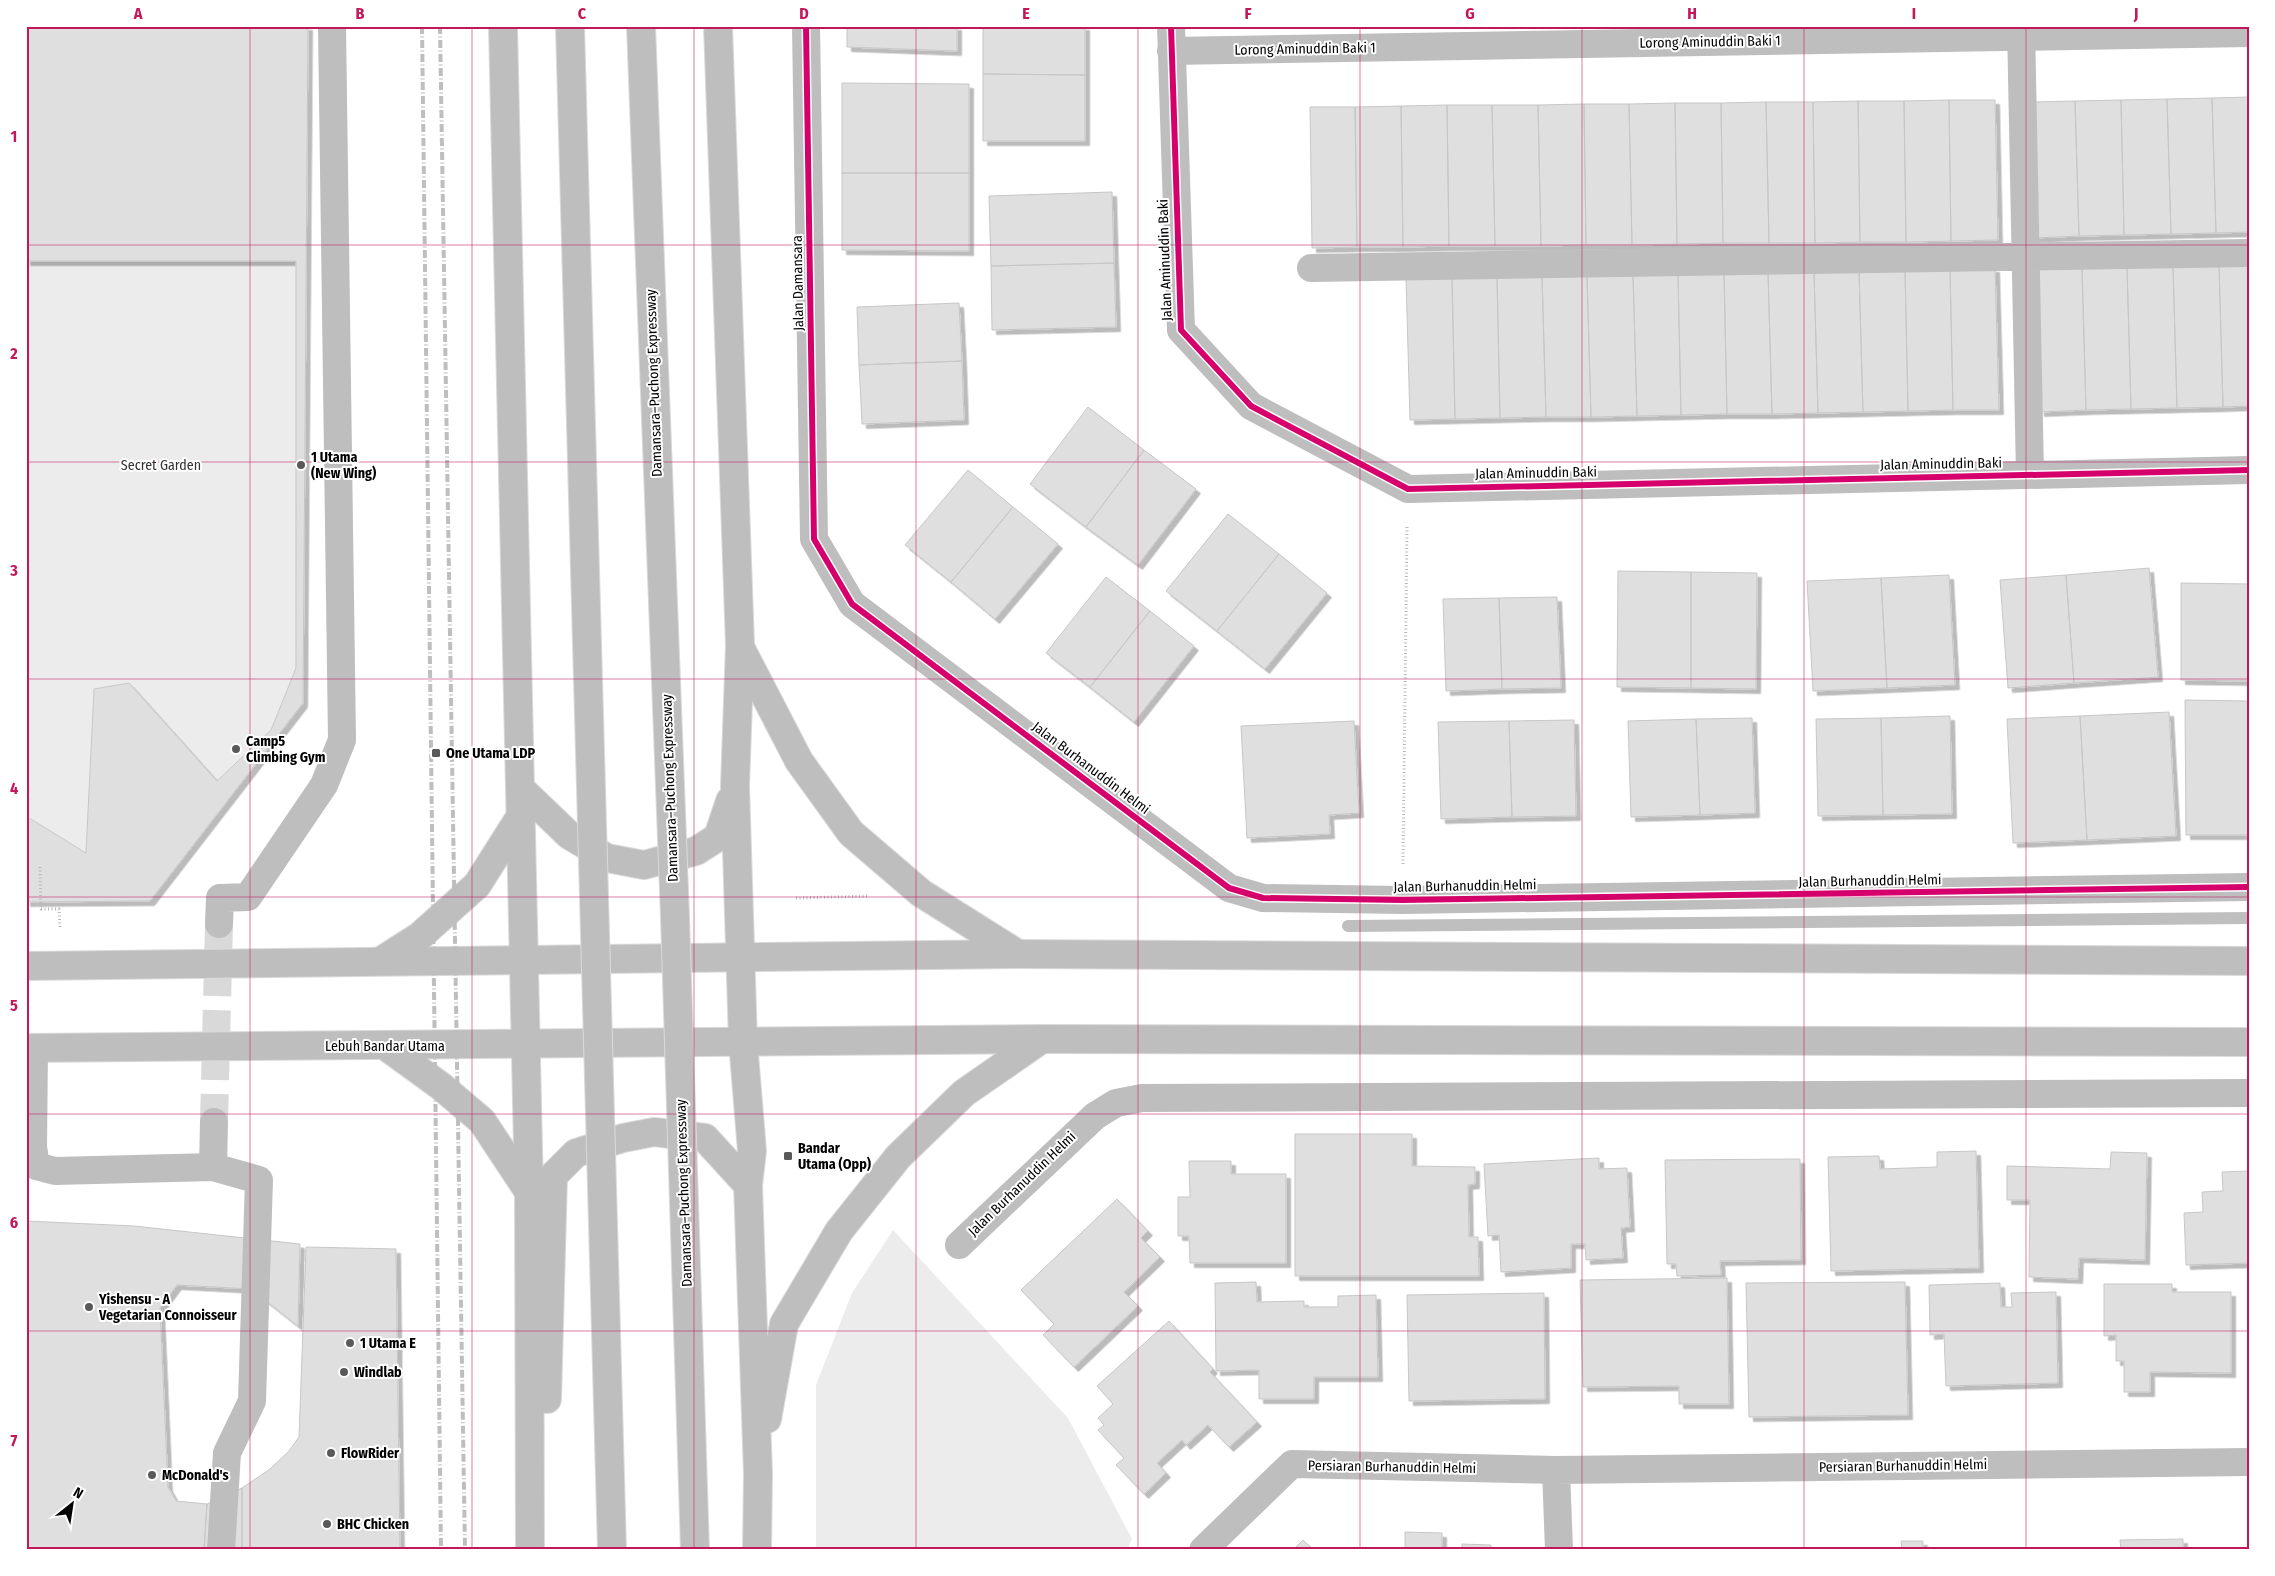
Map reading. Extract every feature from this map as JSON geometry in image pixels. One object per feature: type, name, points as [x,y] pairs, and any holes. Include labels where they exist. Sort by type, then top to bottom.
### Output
[{"type":"main road","points":[[219,924],[220,898],[248,897],[324,785],[342,740],[332,26]]},
{"type":"main road","points":[[503,26],[522,801],[529,1192],[530,1550]]},
{"type":"main road","points":[[570,26],[612,1550]]},
{"type":"main road","name":"Damansara–Puchong Expressway","points":[[641,26],[675,927],[695,1550]]},
{"type":"main road","points":[[718,26],[740,645],[735,786],[743,1042],[752,1151],[748,1185],[758,1474],[757,1550]]},
{"type":"main road","name":"Jalan Damansara","points":[[806,26],[814,539]]},
{"type":"main road","points":[[2021,31],[2030,475]]},
{"type":"main road","name":"Lorong Aminuddin Baki 1","points":[[1171,39],[2021,31],[2249,33]]},
{"type":"main road","name":"Jalan Aminuddin Baki","points":[[1171,39],[1181,330],[1251,406],[1408,489],[2249,470]]},
{"type":"main road","points":[[1311,268],[2249,253]]},
{"type":"main road","name":"Jalan Burhanuddin Helmi","points":[[814,539],[852,604],[1228,888],[1263,898],[1403,900],[2249,887]]},
{"type":"main road","points":[[740,645],[799,761],[851,833],[921,893],[1018,954]]},
{"type":"main road","points":[[522,801],[569,835],[607,858],[644,864],[696,851],[718,836],[735,786]]},
{"type":"main road","points":[[381,961],[420,936],[477,885],[522,801]]},
{"type":"main road","points":[[26,966],[1018,954],[2249,961]]},
{"type":"main road","points":[[743,1042],[1042,1039],[2249,1042]]},
{"type":"main road","points":[[758,1474],[784,1324],[838,1231],[898,1156],[964,1093],[1042,1039]]},
{"type":"main road","name":"Lebuh Bandar Utama","points":[[30,1048],[387,1047],[743,1042]]},
{"type":"main road","points":[[387,1047],[442,1087],[482,1121],[529,1192]]},
{"type":"main road","points":[[30,1048],[33,1147],[36,1166],[55,1171],[212,1167],[259,1180],[252,1401],[227,1453],[221,1550]]},
{"type":"main road","name":"Jalan Burhanuddin Helmi","points":[[959,1245],[1094,1116],[1116,1103],[1142,1098],[2249,1093]]},
{"type":"main road","points":[[212,1167],[214,1122]]},
{"type":"main road","points":[[529,1512],[545,1478],[553,1176],[576,1153],[623,1138],[654,1132],[705,1138],[748,1185]]},
{"type":"main road","name":"Persiaran Burhanuddin Helmi","points":[[1203,1550],[1292,1464],[1556,1470],[2249,1462]]},
{"type":"main road","points":[[1556,1470],[1559,1550]]},
{"type":"path","points":[[1403,900],[1408,489]]},
{"type":"path","points":[[40,867],[41,909],[59,909],[60,928]]},
{"type":"path","points":[[796,898],[878,896]]},
{"type":"green space","name":"Secret Garden","points":[[26,261],[296,261],[296,668],[271,730],[217,781],[129,683],[94,689],[86,853],[26,816]]},
{"type":"green space","points":[[893,1230],[1068,1418],[1132,1539],[1127,1550],[816,1550],[816,1385],[852,1293]]},
{"type":"building","name":"1 Utama (New Wing)","points":[[26,26],[308,26],[303,703],[150,901],[26,902],[26,816],[86,853],[94,689],[129,683],[217,781],[271,730],[296,668],[296,261],[26,261]]},
{"type":"building","points":[[847,26],[957,26],[957,51],[847,47]]},
{"type":"building","points":[[983,26],[1085,26],[1085,75],[983,74]]},
{"type":"building","points":[[983,74],[1085,75],[1085,141],[983,141]]},
{"type":"building","points":[[842,83],[969,84],[969,173],[842,173]]},
{"type":"building","points":[[2249,97],[2249,232],[2216,233],[2212,98]]},
{"type":"building","points":[[2212,98],[2216,233],[2171,234],[2167,99]]},
{"type":"building","points":[[2167,99],[2171,234],[2124,235],[2121,100]]},
{"type":"building","points":[[1949,100],[1951,241],[1906,242],[1904,101]]},
{"type":"building","points":[[1949,100],[1995,100],[1998,240],[1951,241]]},
{"type":"building","points":[[2121,100],[2124,235],[2079,236],[2075,101]]},
{"type":"building","points":[[1858,101],[1860,242],[1815,243],[1813,102]]},
{"type":"building","points":[[1858,101],[1904,101],[1906,242],[1860,242]]},
{"type":"building","points":[[2075,101],[2079,236],[2033,238],[2029,102]]},
{"type":"building","points":[[1766,102],[1769,243],[1723,243],[1721,103]]},
{"type":"building","points":[[1766,102],[1813,102],[1815,243],[1769,243]]},
{"type":"building","points":[[1675,103],[1677,244],[1632,245],[1629,104]]},
{"type":"building","points":[[1675,103],[1721,103],[1723,243],[1677,244]]},
{"type":"building","points":[[1584,104],[1586,245],[1541,246],[1538,105]]},
{"type":"building","points":[[1584,104],[1629,104],[1632,245],[1586,245]]},
{"type":"building","points":[[1447,105],[1449,246],[1403,247],[1401,106]]},
{"type":"building","points":[[1447,105],[1492,105],[1495,246],[1449,246]]},
{"type":"building","points":[[1492,105],[1538,105],[1541,246],[1495,246]]},
{"type":"building","points":[[1401,106],[1403,247],[1357,247],[1355,107]]},
{"type":"building","points":[[1310,107],[1355,107],[1357,247],[1312,248]]},
{"type":"building","points":[[842,173],[969,173],[969,251],[842,250]]},
{"type":"building","points":[[1112,192],[1114,263],[991,266],[989,196]]},
{"type":"building","points":[[1114,263],[1116,327],[992,330],[991,266]]},
{"type":"building","points":[[2249,264],[2249,406],[2223,407],[2219,265]]},
{"type":"building","points":[[2219,265],[2223,407],[2177,408],[2173,266]]},
{"type":"building","points":[[2173,266],[2177,408],[2131,409],[2127,267]]},
{"type":"building","points":[[2127,267],[2131,409],[2086,410],[2082,268]]},
{"type":"building","points":[[1995,268],[1999,410],[1953,410],[1950,269]]},
{"type":"building","points":[[2082,268],[2086,410],[2040,412],[2036,269]]},
{"type":"building","points":[[1950,269],[1953,410],[1908,411],[1905,270]]},
{"type":"building","points":[[1905,270],[1908,411],[1863,412],[1859,271]]},
{"type":"building","points":[[1859,271],[1863,412],[1818,413],[1814,272]]},
{"type":"building","points":[[1814,272],[1818,413],[1772,414],[1768,273]]},
{"type":"building","points":[[1724,273],[1768,273],[1772,414],[1727,414]]},
{"type":"building","points":[[1724,273],[1727,414],[1681,415],[1678,274]]},
{"type":"building","points":[[1678,274],[1681,415],[1637,416],[1633,275]]},
{"type":"building","points":[[1633,275],[1637,416],[1591,417],[1587,276]]},
{"type":"building","points":[[1542,276],[1587,276],[1591,417],[1546,417]]},
{"type":"building","points":[[1542,276],[1546,417],[1500,418],[1497,277]]},
{"type":"building","points":[[1497,277],[1500,418],[1455,419],[1452,278]]},
{"type":"building","points":[[1452,278],[1455,419],[1410,420],[1406,279]]},
{"type":"building","points":[[959,303],[962,361],[859,365],[857,307]]},
{"type":"building","points":[[962,361],[964,420],[862,424],[859,365]]},
{"type":"building","points":[[1088,407],[1144,450],[1086,527],[1030,484]]},
{"type":"building","points":[[1144,450],[1196,489],[1138,565],[1086,527]]},
{"type":"building","points":[[968,470],[1013,507],[951,582],[905,545]]},
{"type":"building","points":[[1013,507],[1058,544],[995,619],[951,582]]},
{"type":"building","points":[[1228,514],[1279,554],[1217,631],[1166,591]]},
{"type":"building","points":[[1279,554],[1327,593],[1265,669],[1217,631]]},
{"type":"building","points":[[2149,568],[2158,677],[2074,683],[2066,575]]},
{"type":"building","points":[[1618,571],[1691,572],[1691,688],[1617,687]]},
{"type":"building","points":[[1691,572],[1757,573],[1756,689],[1691,688]]},
{"type":"building","points":[[1949,575],[1955,685],[1887,688],[1881,578]]},
{"type":"building","points":[[2066,575],[2074,683],[2008,688],[2000,580]]},
{"type":"building","points":[[1106,577],[1150,611],[1090,687],[1046,653]]},
{"type":"building","points":[[1881,578],[1887,688],[1813,691],[1807,581]]},
{"type":"building","points":[[2181,583],[2249,584],[2249,681],[2181,680]]},
{"type":"building","points":[[1557,597],[1561,688],[1502,689],[1499,598]]},
{"type":"building","points":[[1499,598],[1502,689],[1446,691],[1443,599]]},
{"type":"building","points":[[1150,611],[1194,646],[1134,722],[1090,687]]},
{"type":"building","points":[[2185,700],[2249,701],[2249,835],[2186,835]]},
{"type":"building","points":[[2169,712],[2176,836],[2087,840],[2080,716]]},
{"type":"building","points":[[1950,716],[1952,814],[1883,815],[1881,718]]},
{"type":"building","points":[[2080,716],[2087,840],[2013,843],[2007,719]]},
{"type":"building","points":[[1752,718],[1755,813],[1700,815],[1696,719]]},
{"type":"building","points":[[1881,718],[1883,815],[1818,816],[1816,719]]},
{"type":"building","points":[[1696,719],[1700,815],[1631,817],[1628,721]]},
{"type":"building","points":[[1574,720],[1576,816],[1512,817],[1509,721]]},
{"type":"building","points":[[1354,721],[1359,813],[1329,815],[1330,834],[1247,838],[1241,726]]},
{"type":"building","points":[[1509,721],[1512,817],[1441,819],[1438,722]]},
{"type":"building","points":[[1295,1134],[1412,1134],[1412,1166],[1475,1167],[1475,1184],[1468,1185],[1469,1237],[1478,1237],[1479,1276],[1295,1276]]},
{"type":"building","points":[[1976,1151],[1979,1268],[1831,1271],[1828,1157],[1879,1156],[1880,1169],[1937,1167],[1937,1152]]},
{"type":"building","points":[[2111,1152],[2147,1153],[2145,1260],[2079,1258],[2078,1279],[2029,1277],[2030,1200],[2007,1200],[2007,1166],[2110,1169]]},
{"type":"building","points":[[1599,1158],[1599,1169],[1627,1168],[1630,1227],[1621,1228],[1623,1258],[1586,1260],[1585,1244],[1571,1244],[1571,1268],[1501,1272],[1499,1235],[1488,1236],[1484,1164]]},
{"type":"building","points":[[1800,1159],[1801,1260],[1720,1261],[1721,1275],[1677,1276],[1676,1264],[1667,1264],[1665,1160]]},
{"type":"building","points":[[1189,1161],[1231,1161],[1231,1174],[1286,1174],[1286,1263],[1190,1263],[1189,1236],[1178,1236],[1178,1197],[1190,1197]]},
{"type":"building","points":[[2249,1171],[2249,1263],[2186,1265],[2184,1213],[2203,1212],[2202,1192],[2223,1191],[2222,1172]]},
{"type":"building","points":[[1117,1199],[1148,1231],[1141,1238],[1160,1257],[1124,1292],[1138,1306],[1074,1367],[1043,1335],[1054,1324],[1021,1290]]},
{"type":"building","points":[[26,1221],[134,1226],[300,1244],[298,1326],[251,1289],[177,1285],[160,1308],[168,1487],[176,1501],[207,1504],[204,1550],[26,1550]]},
{"type":"building","name":"1 Utama E","points":[[306,1247],[396,1249],[400,1550],[242,1550],[242,1488],[270,1469],[289,1451],[299,1437]]},
{"type":"building","points":[[1727,1278],[1729,1404],[1679,1404],[1679,1386],[1583,1387],[1580,1280]]},
{"type":"building","points":[[1256,1282],[1257,1302],[1304,1301],[1304,1307],[1338,1307],[1338,1296],[1376,1295],[1378,1377],[1314,1377],[1314,1399],[1259,1399],[1259,1370],[1216,1371],[1215,1283]]},
{"type":"building","points":[[1905,1282],[1908,1415],[1749,1417],[1746,1283]]},
{"type":"building","points":[[2000,1283],[2001,1307],[2012,1307],[2011,1293],[2056,1292],[2058,1383],[1946,1386],[1944,1334],[1930,1335],[1929,1285]]},
{"type":"building","points":[[2104,1284],[2172,1284],[2172,1292],[2231,1292],[2231,1373],[2150,1372],[2150,1392],[2124,1392],[2124,1361],[2116,1361],[2116,1335],[2104,1336]]},
{"type":"building","points":[[1544,1293],[1545,1399],[1409,1401],[1407,1295]]},
{"type":"building","points":[[1169,1321],[1213,1369],[1210,1372],[1257,1422],[1229,1447],[1208,1425],[1186,1445],[1182,1440],[1157,1463],[1166,1473],[1144,1494],[1116,1465],[1124,1458],[1098,1430],[1104,1425],[1098,1418],[1113,1404],[1097,1386]]},
{"type":"building","points":[[242,1488],[242,1550],[204,1550],[207,1504]]},
{"type":"building","points":[[1405,1532],[1442,1533],[1442,1550],[1405,1550]]},
{"type":"building","points":[[2183,1539],[2183,1550],[2121,1550],[2120,1540]]},
{"type":"building","points":[[1303,1540],[1314,1550],[1293,1550]]},
{"type":"building","points":[[1901,1541],[1923,1541],[1923,1549],[2023,1550],[1902,1550]]},
{"type":"building","points":[[1462,1544],[1491,1545],[1491,1550],[1462,1550]]},
{"type":"building","points":[[1804,1548],[1804,1550],[1669,1550],[1669,1549]]},
{"type":"waterway","points":[[1348,926],[2249,918]]},
{"type":"tunnel","points":[[214,1122],[219,924]]},
{"type":"railway","points":[[422,26],[441,1550]]},
{"type":"railway","points":[[440,26],[465,1550]]},
{"type":"cycle path","points":[[806,26],[814,539],[852,604],[1229,888],[1263,898],[1403,900],[2249,887]]},
{"type":"cycle path","points":[[1171,26],[1181,330],[1251,406],[1408,489],[2249,470]]},
{"type":"place","name":"1 Utama (New Wing)","points":[[301,465]]},
{"type":"place","name":"Camp5 Climbing Gym","points":[[236,749]]},
{"type":"place","name":"One Utama LDP","points":[[436,753]]},
{"type":"place","name":"Bandar Utama (Opp)","points":[[788,1156]]},
{"type":"place","name":"Yishensu - A Vegetarian Connoisseur","points":[[89,1307]]},
{"type":"place","name":"1 Utama E","points":[[350,1343]]},
{"type":"place","name":"Windlab","points":[[344,1372]]},
{"type":"place","name":"FlowRider","points":[[331,1453]]},
{"type":"place","name":"McDonald's","points":[[152,1475]]},
{"type":"place","name":"BHC Chicken","points":[[327,1524]]}]
